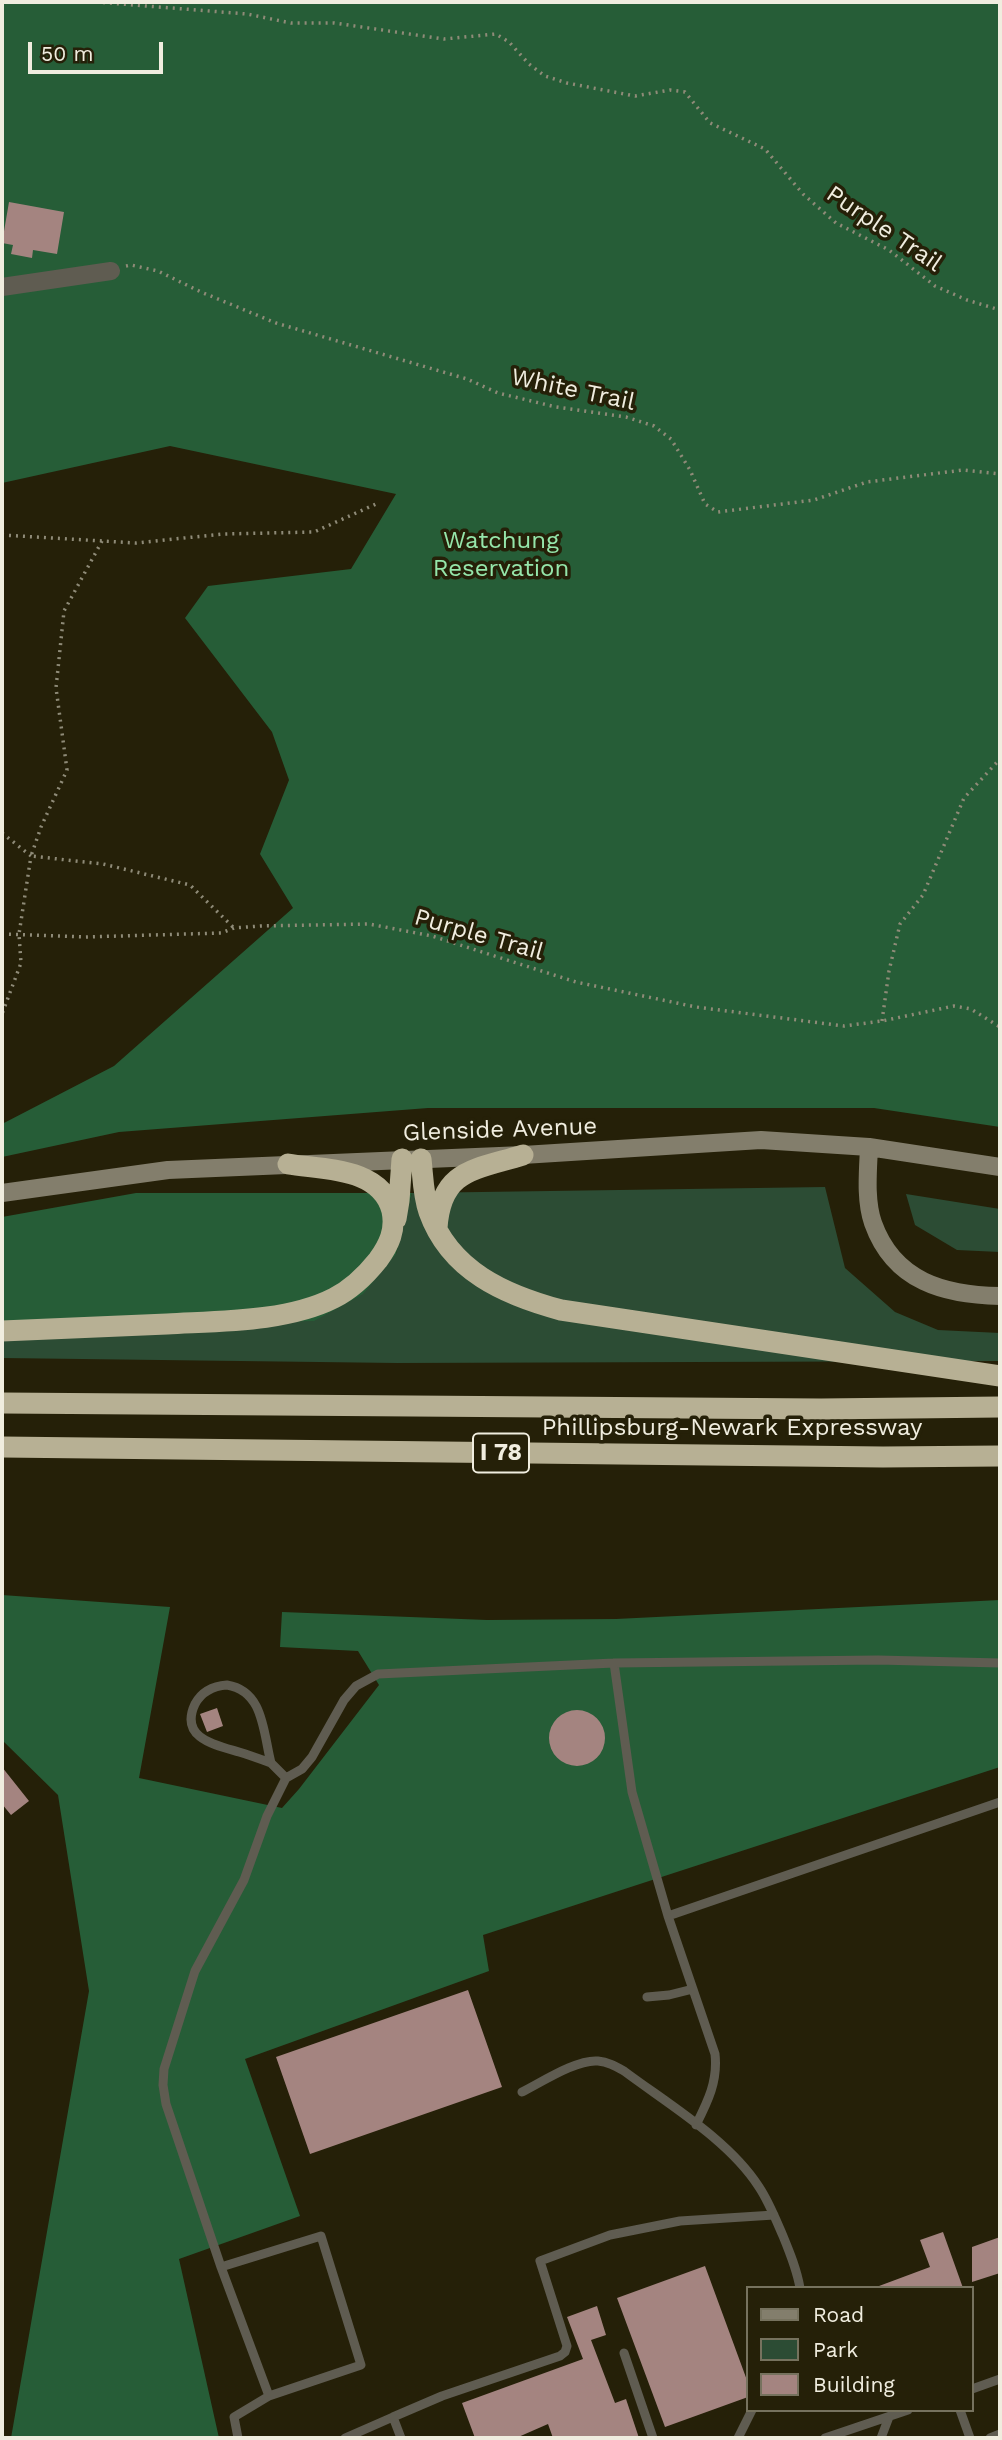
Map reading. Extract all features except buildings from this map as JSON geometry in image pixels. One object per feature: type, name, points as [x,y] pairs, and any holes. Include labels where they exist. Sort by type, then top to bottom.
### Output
[{"type":"highway","points":[[437,1228],[438,1211],[449,1185],[471,1171],[523,1155]]},
{"type":"highway","points":[[2,1331],[229,1321],[284,1314],[334,1298],[367,1273],[389,1244],[411,1159]]},
{"type":"highway","points":[[411,1159],[437,1228],[455,1256],[486,1282],[509,1293],[552,1308],[1000,1376]]},
{"type":"highway","points":[[288,1164],[355,1174],[368,1180],[379,1187],[388,1200],[394,1225]]},
{"type":"highway","name":"Phillipsburg-Newark Expressway","points":[[2,1403],[807,1409],[1000,1407]]},
{"type":"highway","name":"Phillipsburg-Newark Expressway","points":[[2,1447],[855,1457],[1000,1456]]},
{"type":"main road","name":"Glenside Avenue","points":[[2,1193],[168,1170],[523,1155],[761,1140],[869,1147],[1000,1167]]},
{"type":"main road","points":[[869,1147],[868,1185],[873,1221],[882,1242],[898,1263],[918,1278],[942,1290],[970,1296],[1000,1296]]},
{"type":"street","points":[[2,287],[111,271]]},
{"type":"lane","points":[[270,2396],[221,2267],[166,2104],[164,2069],[195,1971],[244,1880],[267,1816],[286,1778],[302,1769],[312,1757],[344,1700],[356,1686],[378,1674],[614,1664],[878,1660],[1000,1662]]},
{"type":"lane","points":[[614,1664],[632,1792],[668,1916],[715,2054],[714,2085],[696,2125]]},
{"type":"lane","points":[[271,1763],[259,1713],[255,1701],[248,1693],[238,1687],[216,1686],[198,1698],[191,1719],[193,1730],[200,1737],[217,1747],[271,1763],[286,1778]]},
{"type":"lane","points":[[668,1916],[1000,1802]]},
{"type":"lane","points":[[647,1997],[693,1989]]},
{"type":"lane","points":[[522,2092],[582,2063],[610,2063],[624,2071],[696,2125],[741,2164],[759,2187],[774,2215],[799,2286]]},
{"type":"lane","points":[[345,2438],[442,2396],[565,2352],[567,2346],[540,2261],[610,2235],[668,2224],[774,2215]]},
{"type":"lane","points":[[221,2267],[321,2236],[361,2365],[270,2396],[234,2417],[238,2438]]},
{"type":"lane","points":[[624,2353],[653,2438]]},
{"type":"lane","points":[[974,2388],[1000,2379]]},
{"type":"lane","points":[[738,2438],[751,2412]]},
{"type":"lane","points":[[825,2438],[903,2412]]},
{"type":"lane","points":[[961,2412],[970,2438]]},
{"type":"lane","points":[[393,2417],[401,2438]]},
{"type":"lane","points":[[881,2438],[889,2417]]},
{"type":"lane","points":[[989,2438],[1000,2434]]},
{"type":"path","name":"Purple Trail","points":[[96,2],[247,14],[291,23],[334,23],[444,39],[496,34],[509,42],[529,64],[545,76],[567,83],[635,96],[670,90],[685,92],[710,123],[765,149],[803,194],[836,223],[889,250],[935,286],[1000,310]]},
{"type":"path","name":"White Trail","points":[[111,271],[131,265],[158,271],[276,323],[467,379],[498,393],[556,407],[626,417],[654,426],[671,439],[690,470],[705,504],[718,512],[814,500],[867,482],[963,470],[1000,474]]},
{"type":"path","points":[[2,535],[136,543],[223,534],[314,532],[376,504]]},
{"type":"path","points":[[2,1014],[21,963],[19,934],[32,856],[41,827],[67,770],[56,688],[64,611],[102,541]]},
{"type":"path","points":[[882,1021],[889,971],[900,923],[923,895],[964,799],[1000,759]]},
{"type":"path","points":[[2,833],[32,856],[103,864],[190,885],[234,928]]},
{"type":"path","name":"Purple Trail","points":[[2,934],[85,937],[221,933],[234,928],[260,926],[369,924],[432,936],[576,982],[696,1007],[844,1026],[954,1006],[971,1009],[1000,1027]]},
{"type":"green space","name":"Watchung Reservation","points":[[2,2],[1000,2],[1000,1127],[874,1108],[428,1108],[119,1132],[2,1157],[2,1124],[114,1066],[293,908],[260,854],[289,780],[272,732],[185,618],[208,586],[351,569],[396,494],[170,446],[2,483]]},
{"type":"green space","points":[[825,1187],[845,1268],[895,1312],[938,1330],[1000,1333],[1000,1361],[397,1363],[2,1358],[2,1328],[396,1254],[412,1193]]},
{"type":"green space","points":[[136,1193],[412,1193],[396,1254],[363,1294],[314,1321],[2,1328],[2,1217]]},
{"type":"green space","points":[[906,1194],[1000,1209],[1000,1252],[957,1250],[915,1225]]},
{"type":"green space","points":[[2,1595],[170,1607],[139,1778],[282,1808],[379,1685],[358,1651],[280,1647],[282,1612],[487,1620],[616,1619],[1000,1600],[1000,1767],[483,1935],[489,1971],[245,2059],[300,2216],[179,2259],[219,2438],[11,2438],[89,1991],[58,1795],[2,1740]]}]
